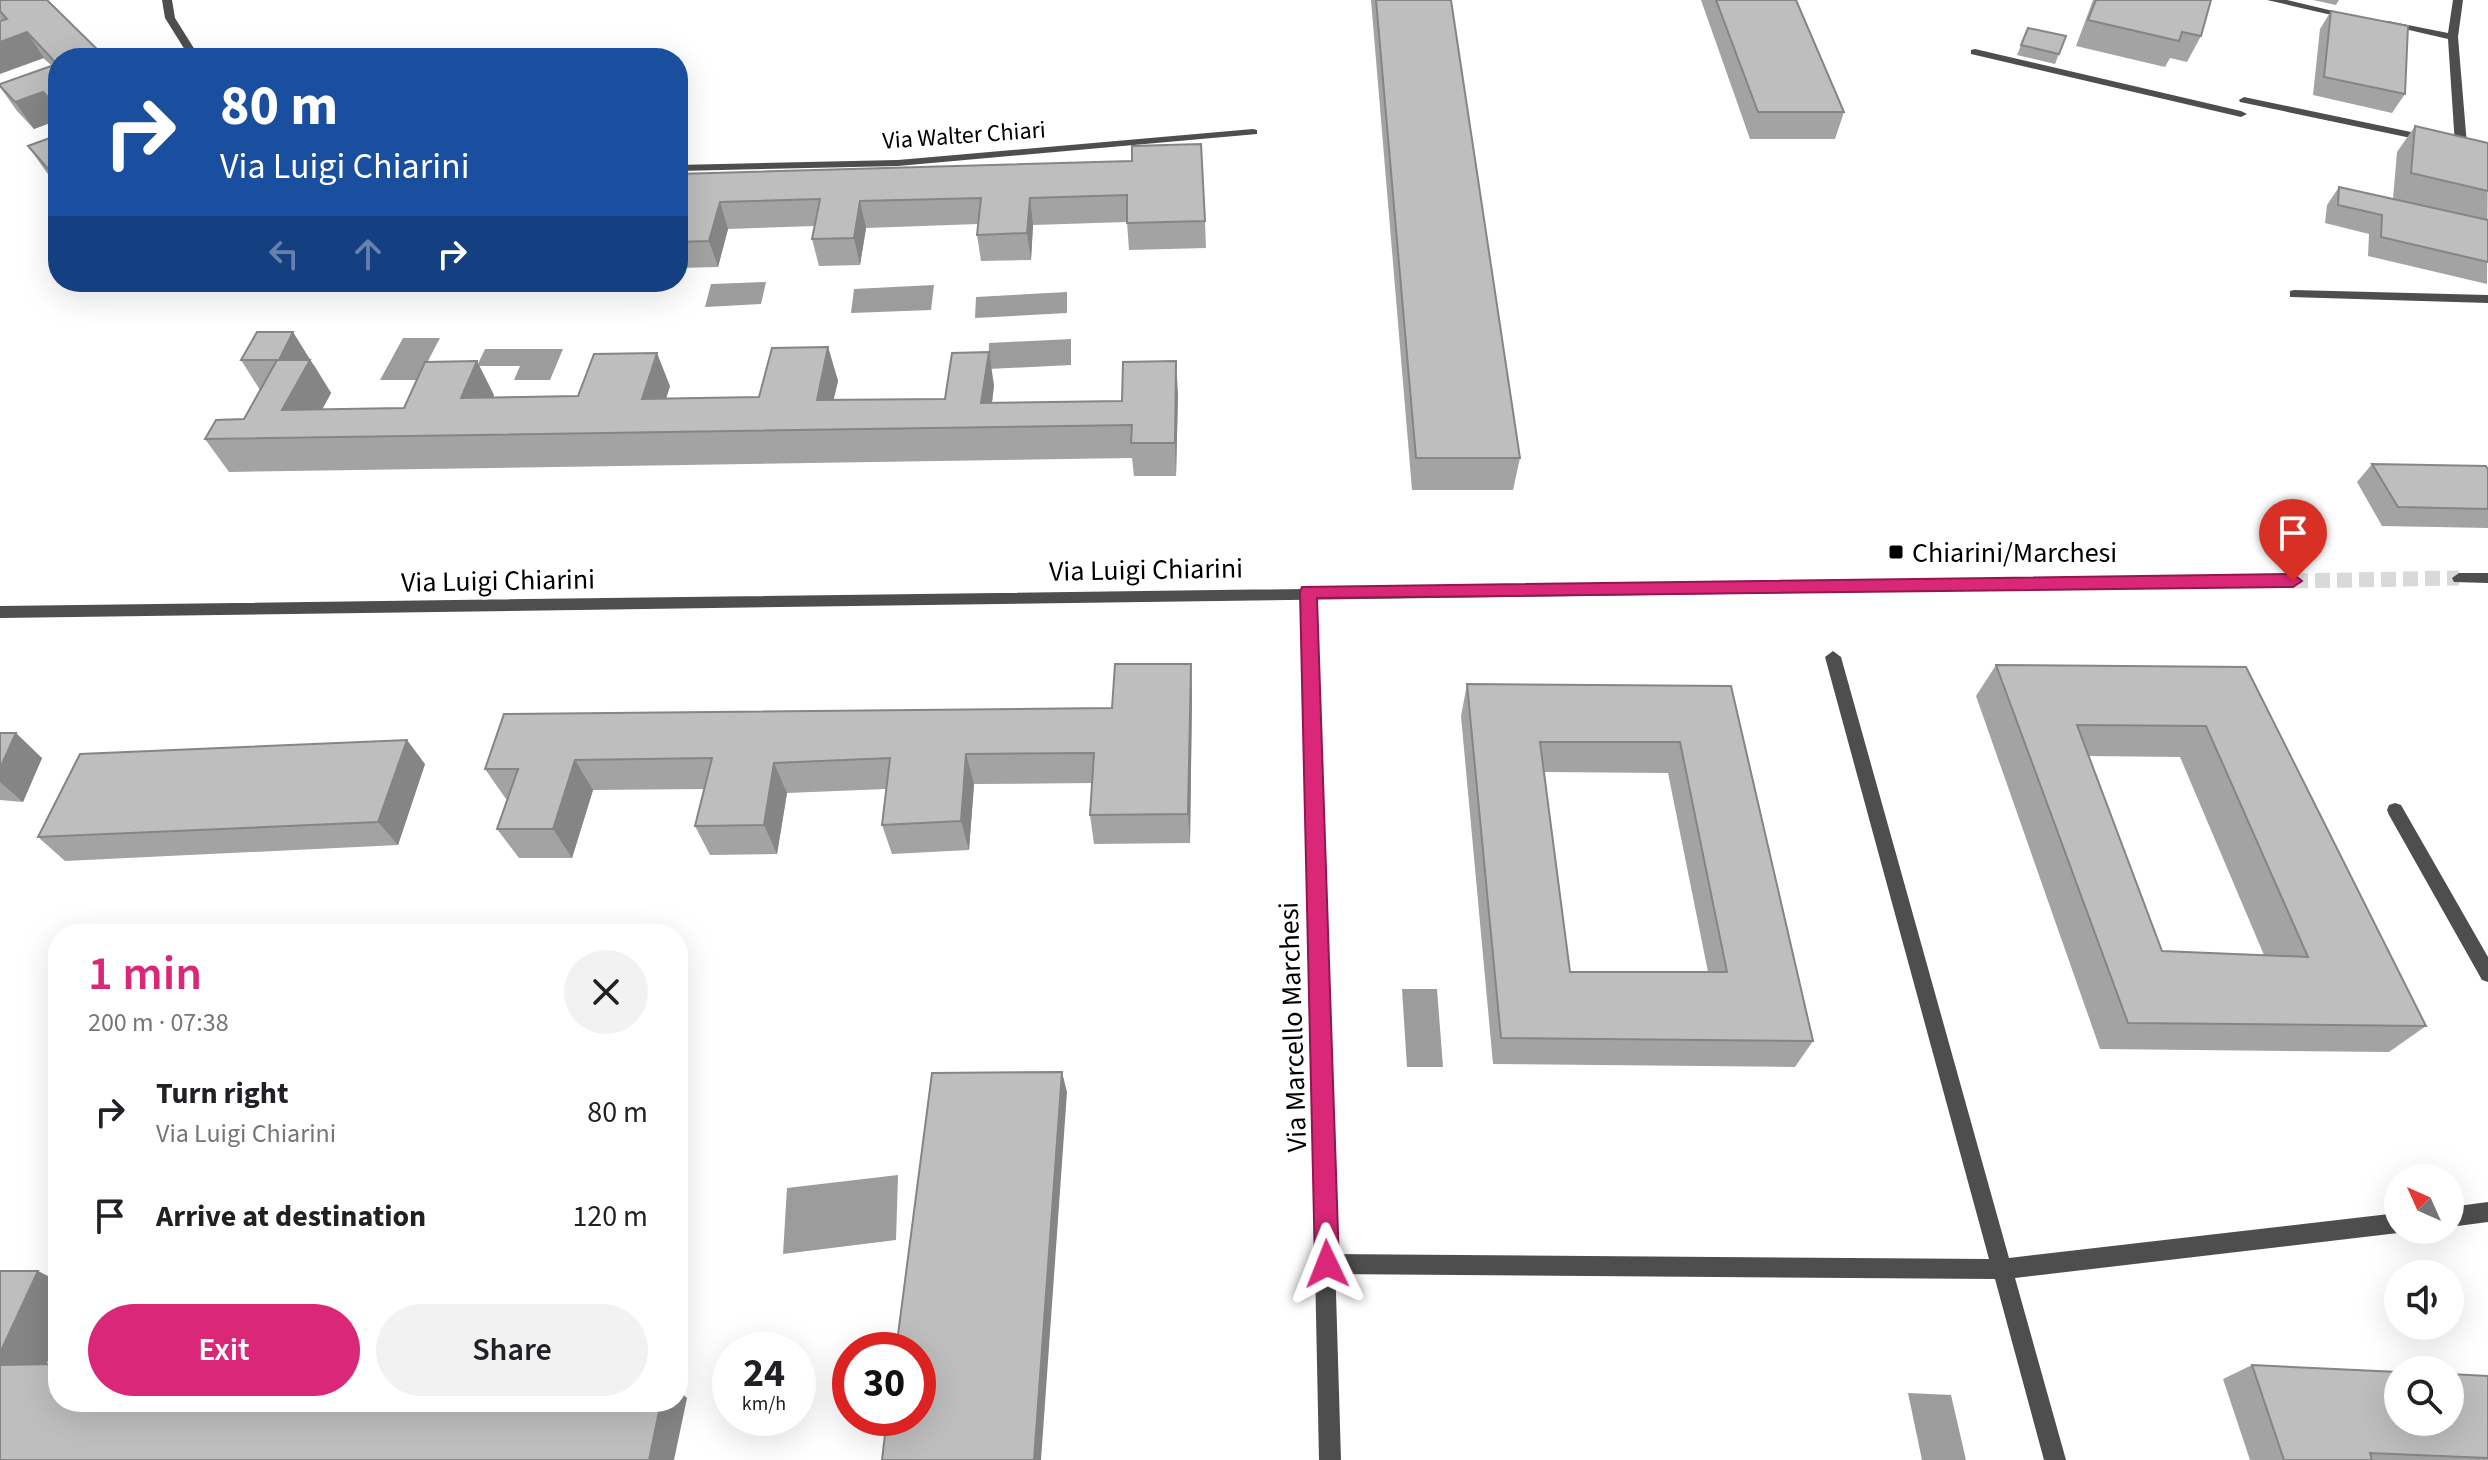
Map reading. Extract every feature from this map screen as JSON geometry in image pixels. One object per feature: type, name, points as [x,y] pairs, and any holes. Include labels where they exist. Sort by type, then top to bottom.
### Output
[{"type":"street","points":[[167,0],[170,18],[189,48]]},
{"type":"street","points":[[2272,0],[2362,18]]},
{"type":"street","points":[[2458,0],[2453,37],[2461,145]]},
{"type":"street","points":[[2377,22],[2453,37]]},
{"type":"street","points":[[1975,52],[2241,114]]},
{"type":"street","points":[[2244,100],[2474,148]]},
{"type":"street","name":"Via Walter Chiari","points":[[688,168],[898,163],[1253,132]]},
{"type":"street","points":[[2294,294],[2488,299]]},
{"type":"street","points":[[2459,578],[2488,578]]},
{"type":"street","name":"Via Luigi Chiarini","points":[[0,612],[2293,581]]},
{"type":"street","name":"Via Marcello Marchesi","points":[[1308,592],[1330,1460]]},
{"type":"street","points":[[1833,657],[2055,1460]]},
{"type":"street","points":[[2395,810],[2488,974]]},
{"type":"street","points":[[2464,1215],[2488,1212]]},
{"type":"street","points":[[1327,1264],[2002,1269],[2384,1225]]},
{"type":"shaded area","points":[[766,282],[761,304],[705,307],[711,284]]},
{"type":"shaded area","points":[[934,285],[931,310],[851,313],[854,289]]},
{"type":"shaded area","points":[[1067,292],[1067,313],[975,318],[976,297]]},
{"type":"shaded area","points":[[403,338],[440,338],[418,380],[380,380]]},
{"type":"shaded area","points":[[1071,339],[1071,365],[988,369],[989,343]]},
{"type":"shaded area","points":[[485,349],[563,349],[550,380],[514,380],[520,366],[477,366]]},
{"type":"shaded area","points":[[1402,989],[1437,989],[1443,1067],[1407,1067]]},
{"type":"shaded area","points":[[898,1175],[896,1240],[783,1254],[787,1188]]},
{"type":"shaded area","points":[[1908,1393],[1951,1395],[1966,1460],[1922,1460]]},
{"type":"building","points":[[0,0],[47,0],[96,48],[48,48],[48,54],[27,32],[0,42],[0,21],[7,19],[0,11]]},
{"type":"building","points":[[1376,0],[1451,0],[1520,458],[1416,458]]},
{"type":"building","points":[[1716,0],[1796,0],[1844,112],[1758,112]]},
{"type":"building","points":[[2096,0],[2211,0],[2201,36],[2182,32],[2179,41],[2088,20]]},
{"type":"building","points":[[2331,11],[2408,26],[2405,94],[2324,77]]},
{"type":"building","points":[[2028,28],[2066,36],[2059,54],[2021,45]]},
{"type":"building","points":[[48,67],[48,97],[43,92],[15,102],[0,84]]},
{"type":"building","points":[[2415,126],[2488,143],[2488,191],[2411,173]]},
{"type":"building","points":[[48,139],[48,169],[28,146]]},
{"type":"building","points":[[1201,144],[1205,221],[1127,223],[1127,195],[1030,198],[1027,233],[977,235],[981,198],[860,201],[854,238],[812,239],[820,199],[720,202],[709,241],[688,242],[688,174],[1132,161],[1132,146]]},
{"type":"building","points":[[2339,187],[2488,220],[2488,262],[2381,237],[2382,215],[2338,205]]},
{"type":"building","points":[[257,332],[293,332],[279,360],[241,360]]},
{"type":"building","points":[[828,347],[817,400],[945,399],[952,353],[989,352],[981,403],[1122,401],[1123,362],[1176,361],[1175,443],[1131,443],[1132,425],[205,439],[216,420],[244,419],[277,360],[310,360],[282,410],[404,408],[425,362],[477,361],[461,398],[578,396],[594,354],[657,353],[642,399],[759,397],[772,348]]},
{"type":"building","points":[[2372,464],[2486,466],[2488,509],[2398,507]]},
{"type":"building","points":[[1115,664],[1191,664],[1188,814],[1090,815],[1094,753],[966,754],[961,821],[882,825],[890,758],[774,763],[764,825],[695,826],[712,758],[575,760],[553,829],[497,829],[518,769],[485,769],[504,714],[1112,708]]},
{"type":"building","points":[[1996,665],[2246,667],[2426,1026],[2128,1023]],"holes":[[[2077,725],[2206,726],[2308,957],[2162,951]]]},
{"type":"building","points":[[1467,684],[1731,686],[1813,1041],[1501,1038]],"holes":[[[1540,742],[1680,742],[1727,972],[1570,972]]]},
{"type":"building","points":[[0,733],[16,733],[0,768]]},
{"type":"building","points":[[407,740],[378,822],[38,837],[80,754]]},
{"type":"building","points":[[1062,1072],[1034,1460],[882,1460],[885,1436],[936,1436],[936,1332],[898,1332],[932,1073]]},
{"type":"building","points":[[0,1271],[38,1271],[0,1353]]},
{"type":"building","points":[[48,1364],[48,1412],[659,1412],[649,1460],[0,1460],[0,1365]]},
{"type":"building","points":[[2252,1365],[2384,1371],[2384,1436],[2464,1436],[2464,1375],[2488,1376],[2488,1458],[2370,1453],[2372,1460],[2284,1460]]},
{"type":"tunnel","points":[[2293,581],[2459,578]]},
{"type":"place","name":"Chiarini/Marchesi","points":[[1896,552]]},
{"type":"route","points":[[1327,1264],[1308,592],[2293,581]]}]
